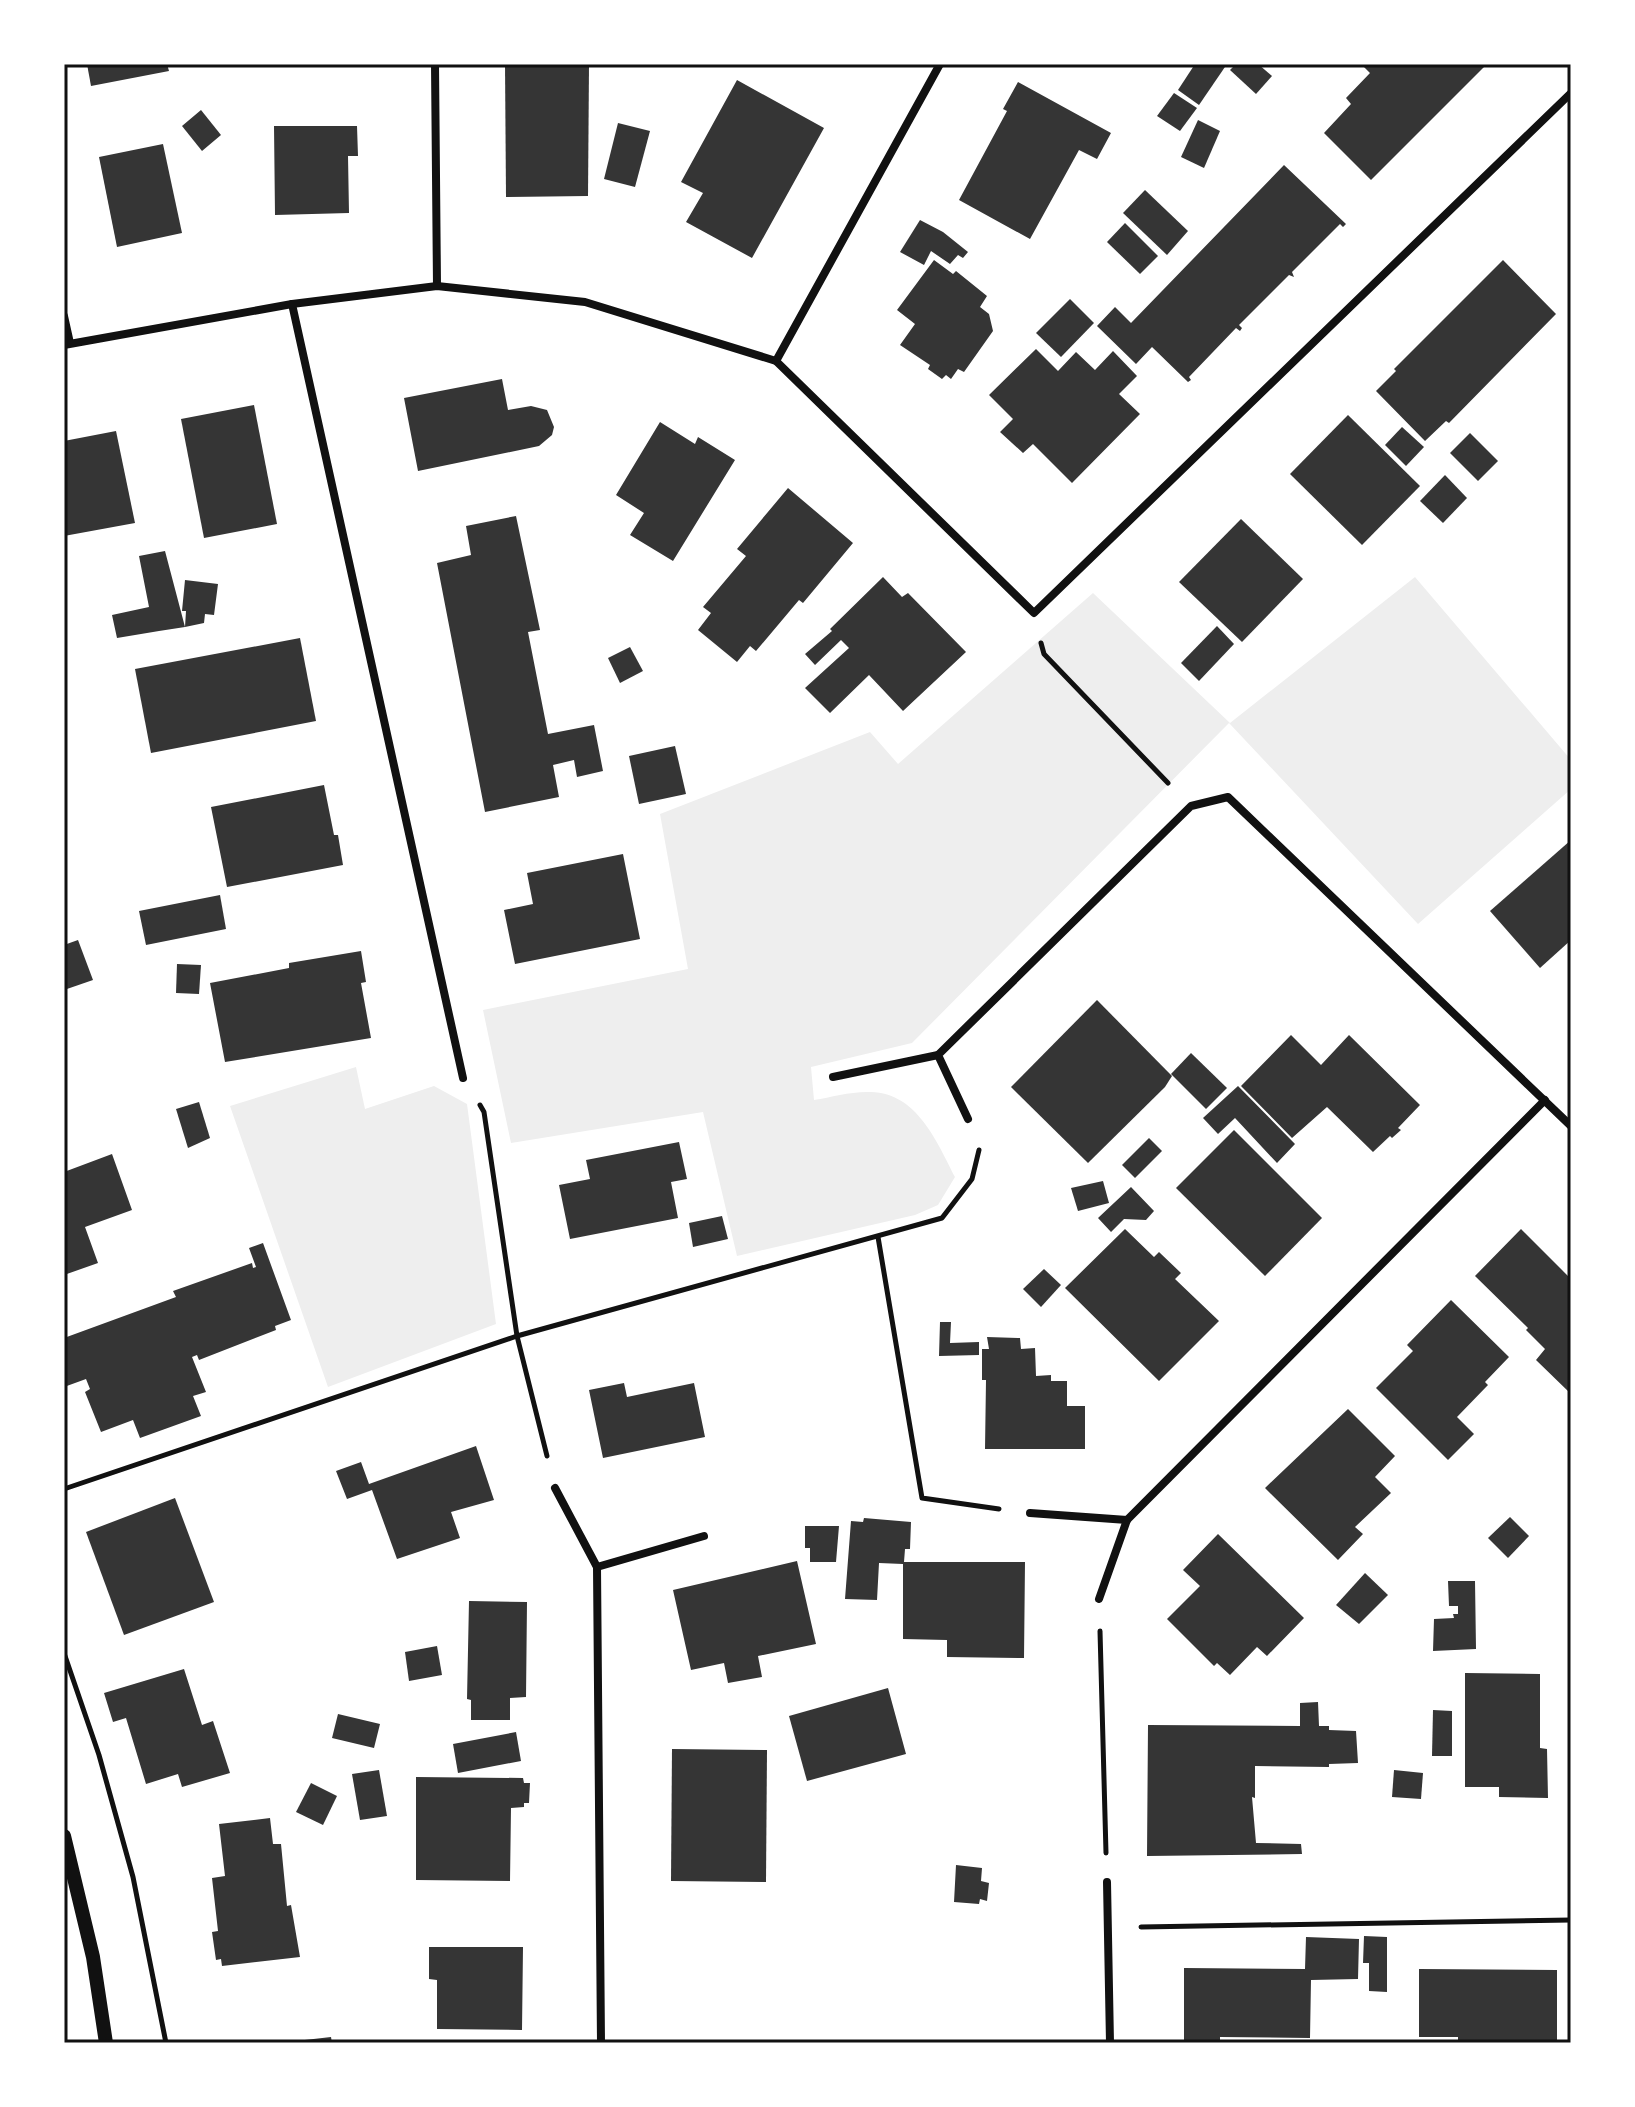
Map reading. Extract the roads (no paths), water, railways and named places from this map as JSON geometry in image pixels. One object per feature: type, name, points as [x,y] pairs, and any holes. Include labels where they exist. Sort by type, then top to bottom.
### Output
[{"type":"street","points":[[435,64],[437,286]]},
{"type":"street","points":[[776,361],[940,64]]},
{"type":"street","points":[[64,316],[67,344],[292,304],[437,286],[585,302],[776,361],[1034,613],[1571,93]]},
{"type":"street","points":[[292,304],[463,1078]]},
{"type":"street","points":[[833,1077],[938,1055],[1191,806],[1228,797],[1571,1126]]},
{"type":"street","points":[[938,1055],[968,1119]]},
{"type":"street","points":[[1099,1599],[1127,1520],[1545,1100]]},
{"type":"street","points":[[555,1488],[597,1567],[601,2043]]},
{"type":"street","points":[[1030,1513],[1127,1520]]},
{"type":"street","points":[[597,1567],[704,1536]]},
{"type":"street","points":[[64,1836],[93,1957],[106,2043]]},
{"type":"street","points":[[1107,1882],[1110,2043]]}]
